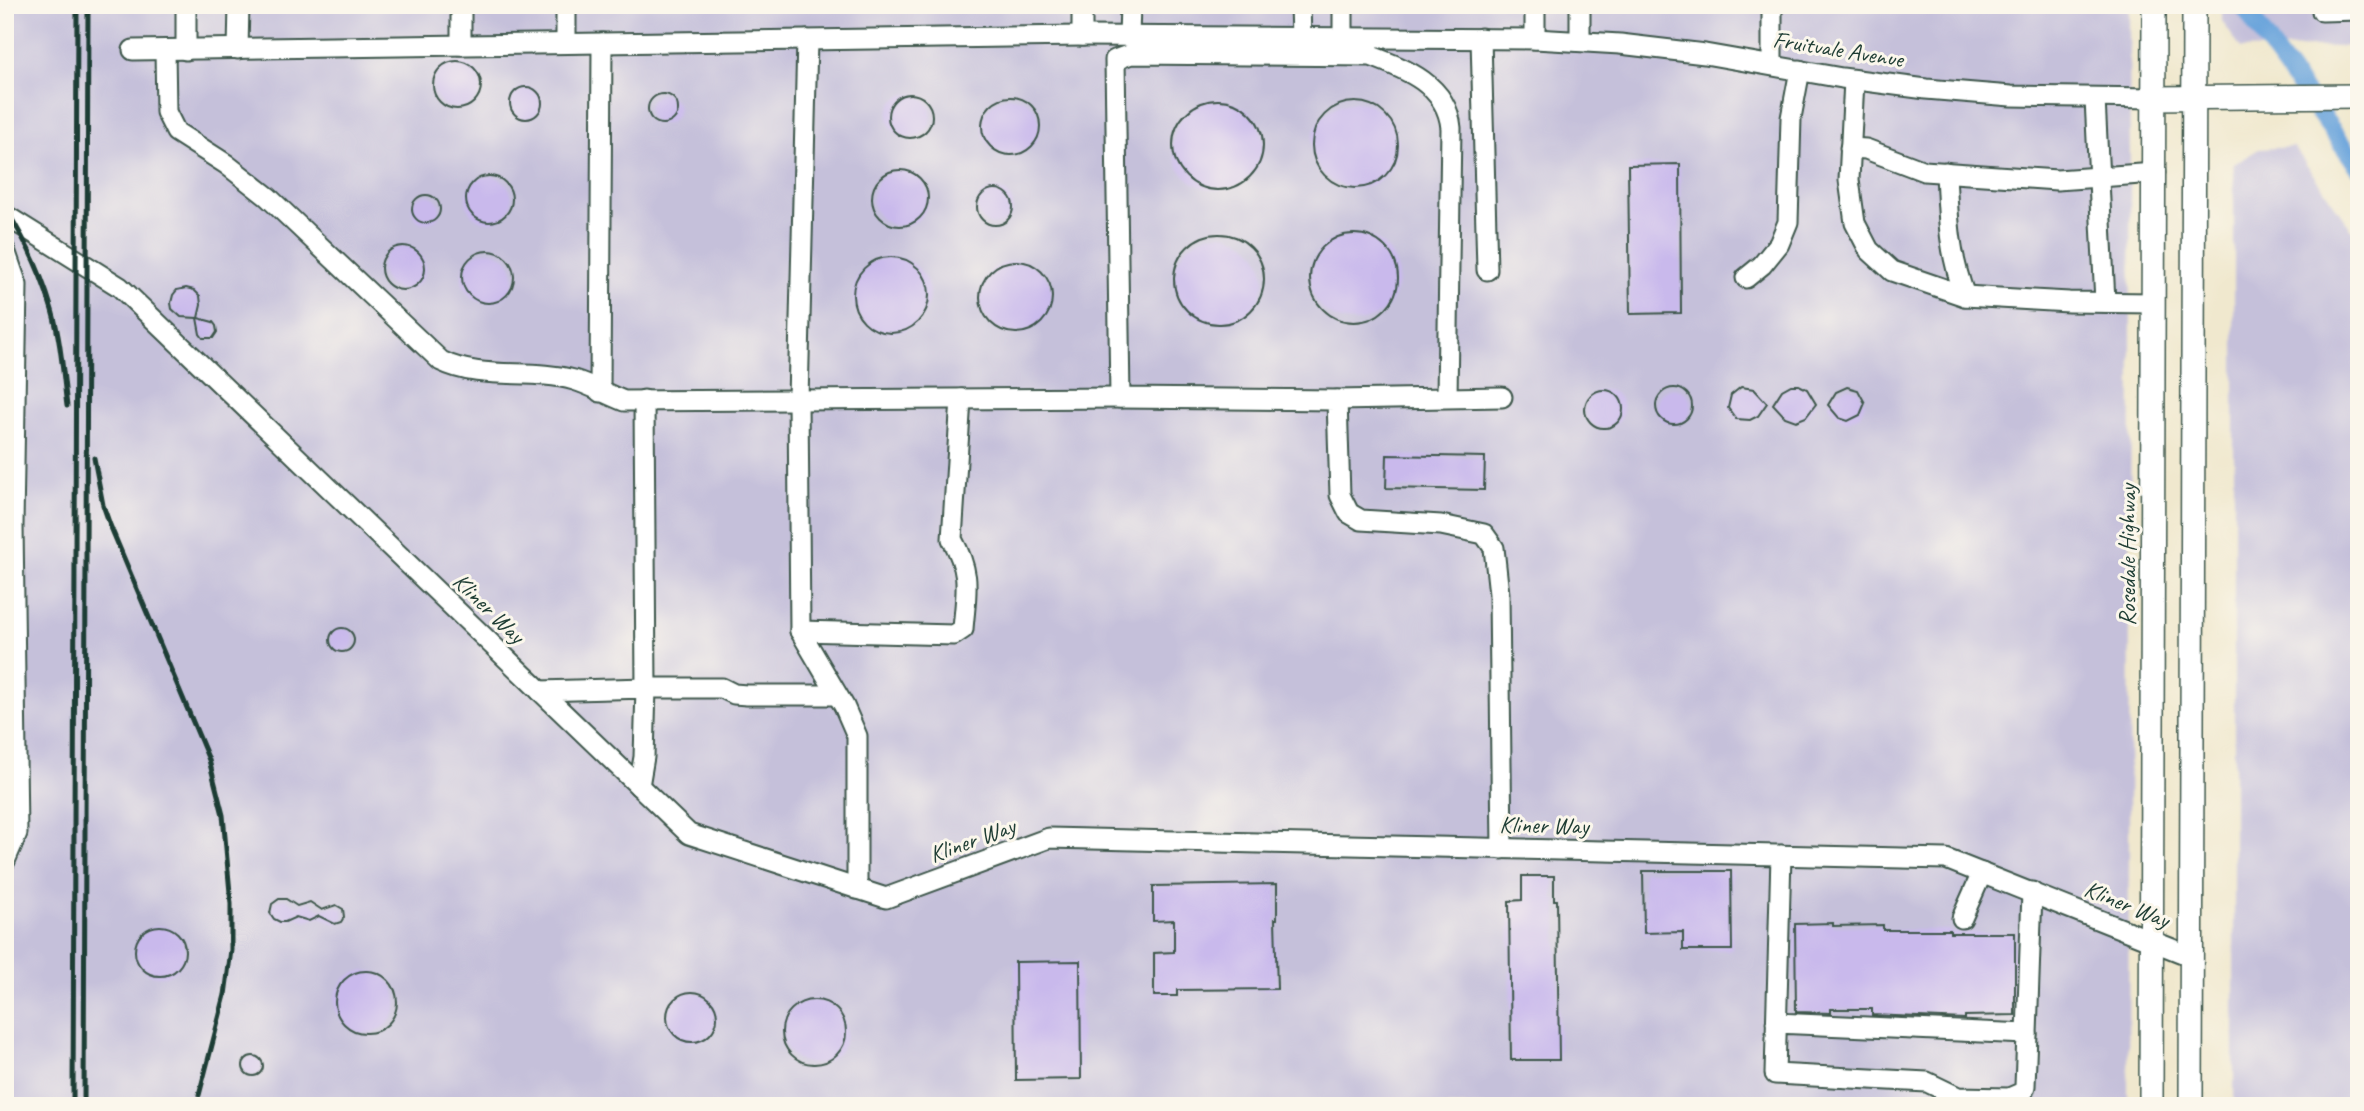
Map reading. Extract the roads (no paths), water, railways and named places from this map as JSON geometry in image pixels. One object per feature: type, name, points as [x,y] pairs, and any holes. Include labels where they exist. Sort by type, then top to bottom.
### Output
[{"type":"main road","name":"Rosedale Highway","points":[[2151,1106],[2154,5]]},
{"type":"main road","points":[[2190,1106],[2194,13]]},
{"type":"main road","name":"Fruitvale Avenue","points":[[2155,98],[2351,96]]},
{"type":"street","points":[[186,5],[186,50]]},
{"type":"street","points":[[238,49],[239,5]]},
{"type":"street","points":[[461,5],[461,45]]},
{"type":"street","points":[[566,5],[566,43]]},
{"type":"street","points":[[1082,5],[1082,36]]},
{"type":"street","points":[[1129,36],[1130,5]]},
{"type":"street","points":[[1300,5],[1301,37]]},
{"type":"street","points":[[1343,5],[1343,38]]},
{"type":"street","points":[[1535,5],[1535,38]]},
{"type":"street","points":[[1580,5],[1580,41]]},
{"type":"street","points":[[1772,5],[1772,65]]},
{"type":"street","points":[[2322,11],[2359,10]]},
{"type":"street","name":"Fruitvale Avenue","points":[[133,50],[1082,36],[1535,38],[1705,54],[1854,80],[1926,89],[2011,96],[2155,98]]},
{"type":"street","points":[[1481,38],[1487,270]]},
{"type":"street","points":[[807,40],[798,399],[800,631],[857,736],[857,889]]},
{"type":"street","points":[[600,392],[602,43]]},
{"type":"street","points":[[165,50],[166,112],[176,132],[226,164],[268,197],[441,361],[458,369],[534,374],[574,380],[624,401],[1120,398],[1337,400],[1502,397]]},
{"type":"street","points":[[1120,398],[1115,60],[1131,54],[1371,56],[1425,82],[1443,100],[1449,113],[1451,128],[1447,397]]},
{"type":"street","points":[[1746,278],[1762,265],[1779,244],[1788,222],[1791,118],[1800,70]]},
{"type":"street","points":[[1854,80],[1849,180],[1856,223],[1869,250],[1892,271],[1965,296],[2154,303]]},
{"type":"street","points":[[2095,99],[2105,302]]},
{"type":"street","points":[[1850,148],[1866,149],[1924,171],[2057,180],[2155,173]]},
{"type":"street","points":[[1946,172],[1948,229],[1955,267],[1965,296]]},
{"type":"street","name":"Kliner Way","points":[[5,215],[121,286],[689,834],[886,898],[1049,838],[1946,859],[2190,956]]},
{"type":"street","points":[[5,250],[17,285],[13,525],[17,833],[5,860]]},
{"type":"street","points":[[800,631],[954,635],[963,629],[967,576],[961,555],[952,539],[961,399]]},
{"type":"street","points":[[639,786],[644,757],[646,688],[644,400]]},
{"type":"street","points":[[1337,400],[1340,495],[1349,513],[1361,520],[1441,525],[1484,534],[1494,548],[1499,594],[1502,849]]},
{"type":"street","points":[[540,691],[722,688],[734,694],[747,695],[837,695]]},
{"type":"street","points":[[1781,855],[1775,1074],[1927,1082],[1958,1097],[2009,1098],[2022,1092],[2025,1086],[2032,892]]},
{"type":"street","points":[[1962,918],[1982,873]]},
{"type":"street","points":[[1776,1024],[2027,1034]]},
{"type":"waterway","points":[[2243,5],[2359,167]]},
{"type":"railway","points":[[73,1106],[77,5]]},
{"type":"railway","points":[[84,1106],[88,5]]},
{"type":"railway","points":[[5,208],[32,258],[48,297],[58,334],[67,406]]},
{"type":"railway","points":[[94,458],[103,505],[110,525],[209,760],[223,815],[231,904],[231,950],[225,995],[199,1095]]}]
